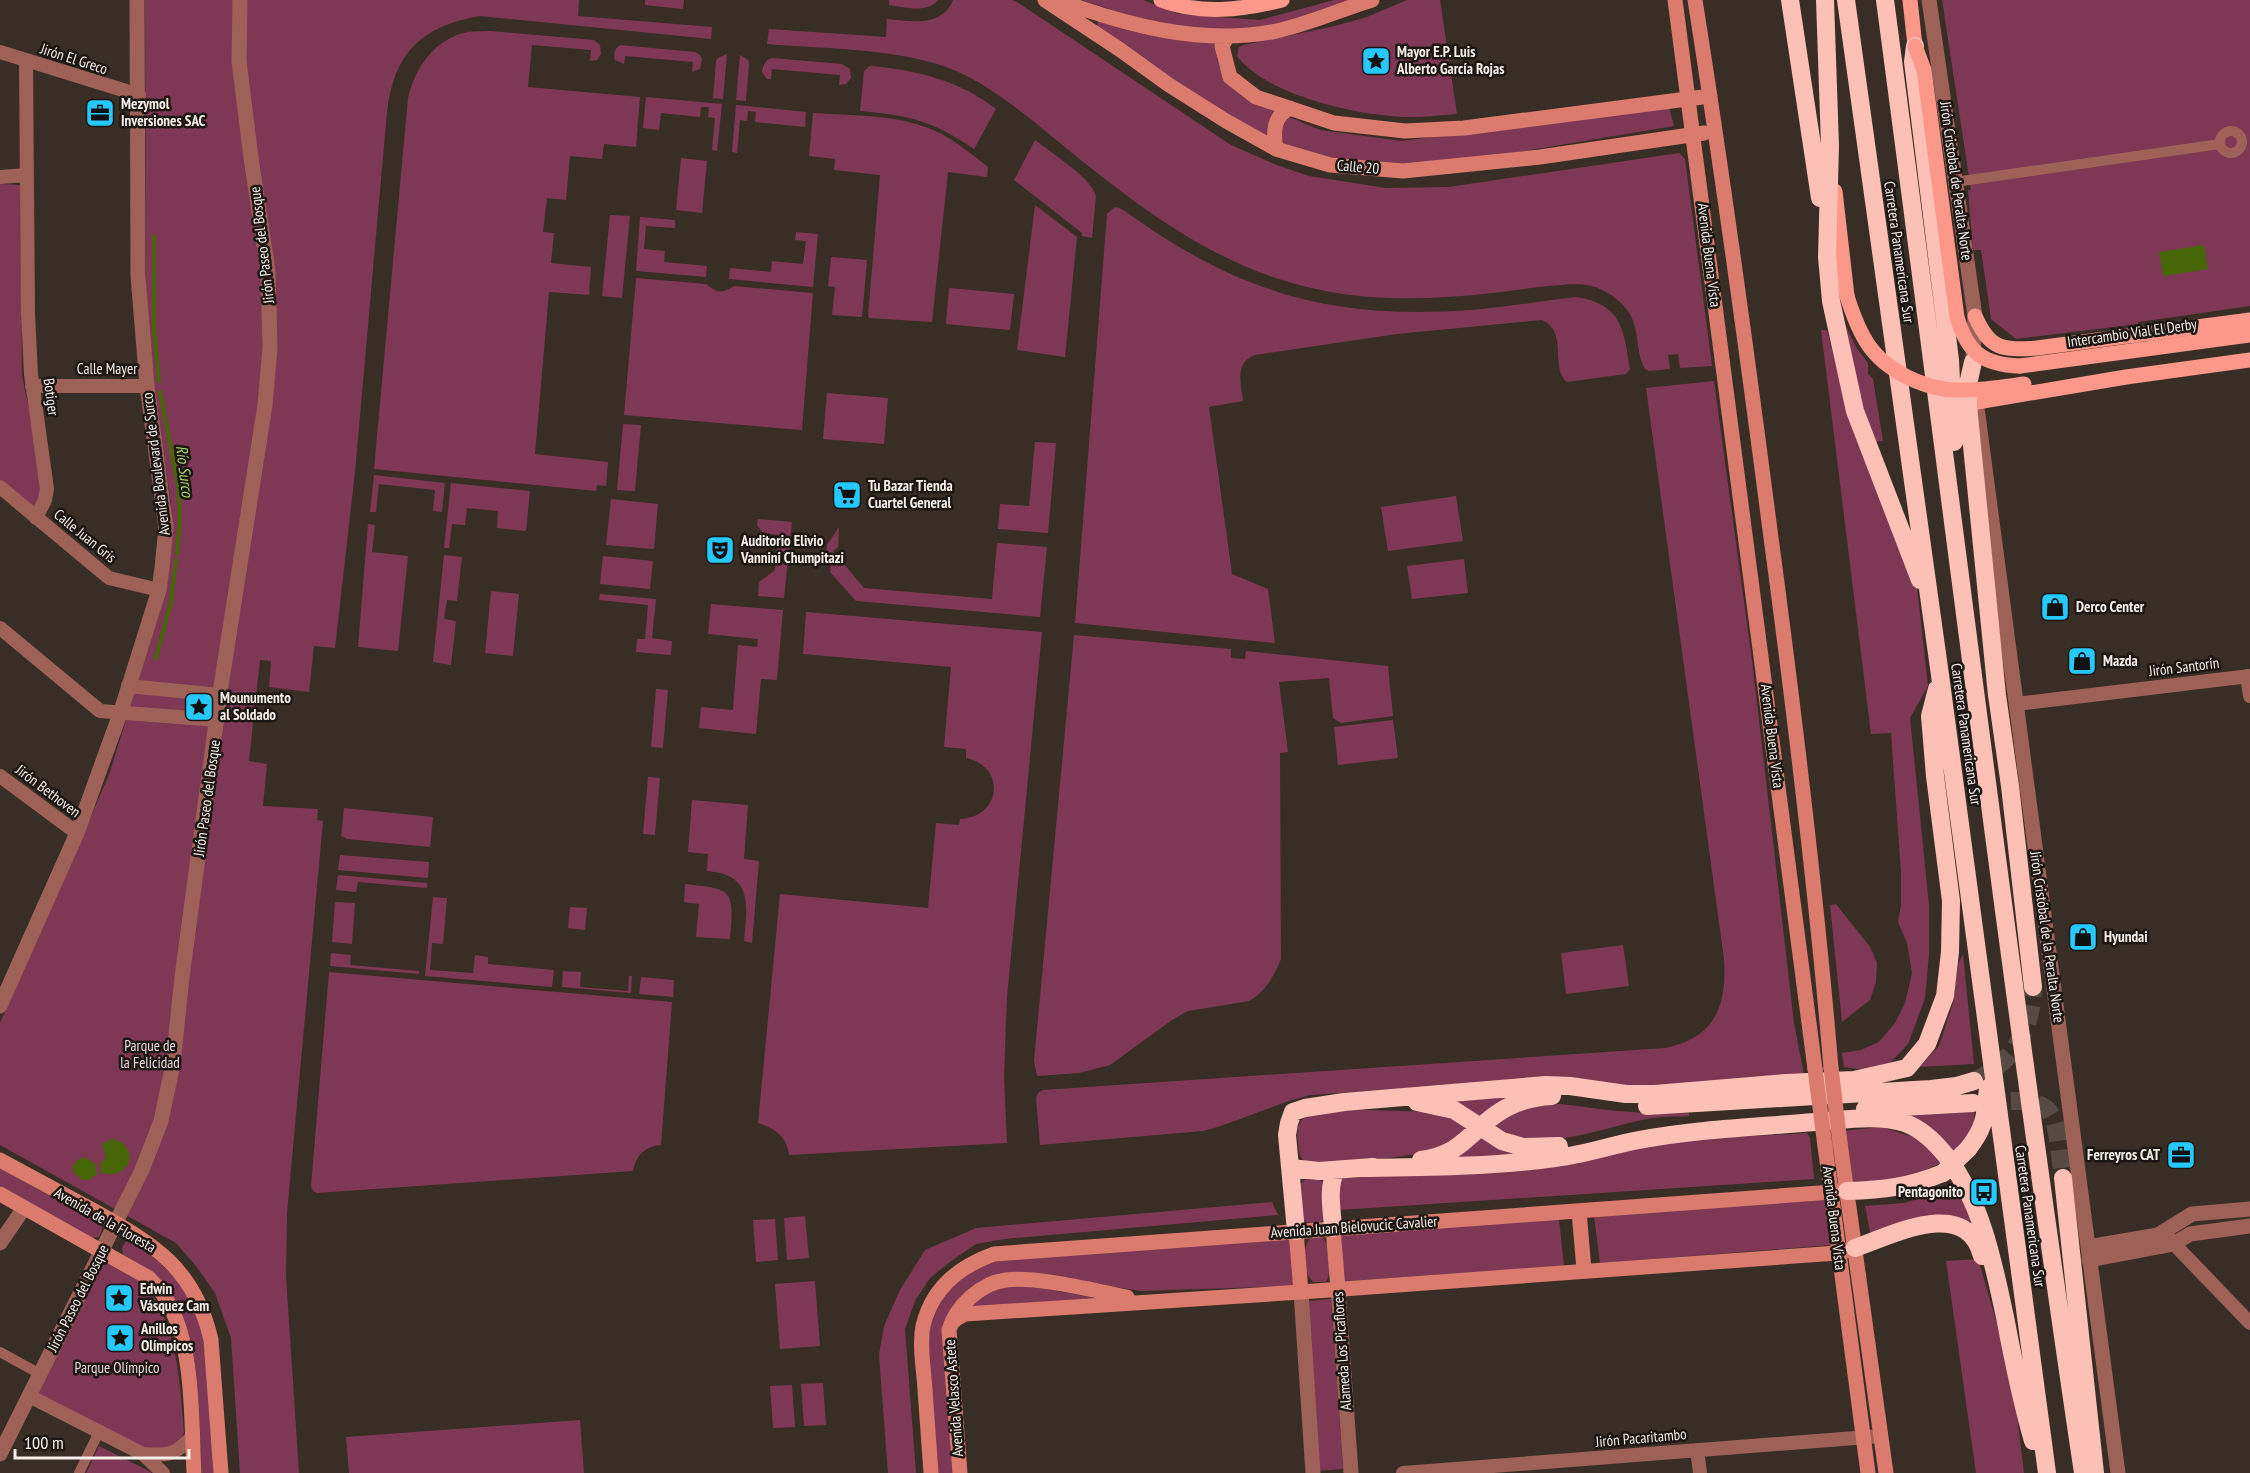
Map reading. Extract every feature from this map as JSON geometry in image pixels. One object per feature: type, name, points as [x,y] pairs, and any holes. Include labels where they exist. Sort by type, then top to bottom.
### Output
[{"type":"highway","points":[[1790,0],[1827,241]]},
{"type":"highway","points":[[1819,0],[1826,32]]},
{"type":"highway","points":[[1825,0],[1830,146],[1827,241],[1831,301],[1855,411],[1930,605]]},
{"type":"highway","name":"Carretera Panamericana Sur","points":[[1846,0],[1940,675],[2045,1473]]},
{"type":"highway","name":"Carretera Panamericana Sur","points":[[1885,0],[2027,1091],[2083,1473]]},
{"type":"highway","points":[[1915,46],[1913,62],[1950,360],[1955,438],[1948,476]]},
{"type":"highway","points":[[1973,362],[1968,384],[1968,406],[1981,546],[2033,987]]},
{"type":"highway","points":[[1296,1231],[1287,1134],[1293,1112],[1305,1108],[1344,1102],[1546,1085],[1626,1094],[1655,1094],[1785,1083],[1854,1080],[1907,1068],[1927,1044],[1945,996],[1950,952],[1951,902],[1930,716],[1940,675]]},
{"type":"highway","points":[[1839,1192],[1888,1189],[1917,1184],[1943,1173],[1968,1149],[1980,1133],[1985,1120],[1990,1072],[1983,997]]},
{"type":"highway","points":[[1361,1168],[1430,1158],[1452,1151],[1494,1115],[1512,1105],[1536,1097],[1557,1096],[1619,1104],[1683,1105],[1931,1089],[1974,1081]]},
{"type":"highway","points":[[1344,1102],[1383,1101],[1439,1105],[1455,1110],[1503,1141],[1523,1147],[1544,1148],[1688,1121],[1973,1103]]},
{"type":"highway","points":[[1291,1168],[1336,1170],[1557,1158],[1638,1140],[1729,1129],[1857,1119],[1905,1123],[1922,1132],[1945,1155],[1958,1173],[1974,1204],[1995,1269],[2023,1405]]},
{"type":"highway","points":[[1333,1228],[1330,1193],[1336,1170]]},
{"type":"highway","points":[[2063,1178],[2095,1473]]},
{"type":"highway","points":[[1846,1250],[1931,1223],[1956,1225],[1971,1234],[1981,1251],[2023,1405],[2045,1473]]},
{"type":"main road","name":"Calle 20","points":[[1045,0],[1195,102],[1276,149],[1330,165],[1402,171],[1540,157],[1715,132]]},
{"type":"main road","points":[[1058,0],[1090,12],[1155,29],[1187,34],[1228,36],[1272,32],[1325,17],[1372,0]]},
{"type":"main road","points":[[1161,0],[1206,10],[1242,8],[1282,0]]},
{"type":"main road","name":"Avenida Buena Vista","points":[[1675,0],[1825,1146],[1839,1192]]},
{"type":"main road","name":"Avenida Buena Vista","points":[[1695,0],[1749,370],[1801,777],[1840,1143],[1839,1192],[1868,1473]]},
{"type":"main road","name":"Intercambio Vial El Derby","points":[[1910,0],[1915,46],[1924,70],[1957,317],[1961,333],[1970,346],[1982,357],[2000,365],[2020,366],[2250,335]]},
{"type":"main road","points":[[1228,36],[1222,46],[1230,77],[1257,97],[1334,123],[1405,131],[1464,128],[1710,96]]},
{"type":"main road","points":[[1276,149],[1275,125],[1284,111],[1290,108]]},
{"type":"main road","points":[[1830,146],[1847,296],[1854,320],[1873,352],[1882,362],[1905,376],[1937,388],[1954,390],[2024,384],[2250,351]]},
{"type":"main road","points":[[1975,316],[1990,342],[2011,350],[2250,320]]},
{"type":"main road","points":[[1977,402],[2126,377],[2250,360]]},
{"type":"main road","points":[[1777,779],[1801,777]]},
{"type":"main road","name":"Avenida de la Floresta","points":[[0,1160],[141,1237],[164,1254],[186,1281],[203,1312],[211,1340],[221,1473]]},
{"type":"main road","name":"Avenida Juan Bielovucic Cavalier","points":[[922,1354],[923,1327],[936,1295],[959,1271],[994,1254],[1839,1192]]},
{"type":"main road","name":"Avenida de la Floresta","points":[[0,1194],[149,1278],[165,1296],[178,1325],[185,1351],[191,1392],[194,1473]]},
{"type":"main road","points":[[1579,1211],[1584,1270]]},
{"type":"main road","name":"Alameda Los Picaflores","points":[[1333,1228],[1338,1289]]},
{"type":"main road","points":[[1296,1231],[1301,1292]]},
{"type":"main road","points":[[951,1324],[965,1314],[1301,1292],[1846,1250]]},
{"type":"main road","name":"Avenida Buena Vista","points":[[1846,1250],[1886,1473]]},
{"type":"main road","points":[[951,1324],[959,1310],[973,1296],[986,1287],[1006,1280],[1039,1282],[1150,1302]]},
{"type":"main road","name":"Avenida Velasco Astete","points":[[951,1324],[960,1473]]},
{"type":"main road","name":"Avenida Velasco Astete","points":[[922,1354],[931,1473]]},
{"type":"street","name":"Avenida Boulevard de Surco","points":[[0,1006],[77,833],[121,711],[159,590],[166,527],[147,386],[138,276],[137,0]]},
{"type":"street","name":"Jirón Paseo del Bosque","points":[[0,1454],[142,1170],[161,1121],[173,1064],[182,977],[220,695],[265,405],[270,348],[268,271],[239,61],[240,0]]},
{"type":"street","name":"Jirón Cristobal de Peralta Norte","points":[[1929,0],[1975,316],[1973,362],[1977,402]]},
{"type":"street","name":"Jirón El Greco","points":[[0,52],[139,95]]},
{"type":"street","name":"Botiger","points":[[26,60],[28,314],[32,386],[47,489],[45,500],[36,518]]},
{"type":"street","points":[[2229,131],[2246,139],[2242,147],[2234,153],[2227,153],[2220,144],[2223,134],[2229,131]]},
{"type":"street","points":[[1955,182],[2220,144]]},
{"type":"street","points":[[0,177],[26,175]]},
{"type":"street","name":"Calle Mayer","points":[[32,386],[147,386]]},
{"type":"street","name":"Jirón Cristóbal de la Peralta Norte","points":[[1977,402],[2118,1473]]},
{"type":"street","name":"Calle Juan Gris","points":[[0,488],[110,578],[159,590]]},
{"type":"street","points":[[0,628],[100,711],[218,720]]},
{"type":"street","points":[[2249,676],[2250,696]]},
{"type":"street","name":"Jirón Santorín","points":[[2016,704],[2249,676]]},
{"type":"street","points":[[128,686],[220,695]]},
{"type":"street","name":"Jirón Bethoven","points":[[0,776],[77,833]]},
{"type":"street","points":[[0,1243],[24,1208]]},
{"type":"street","points":[[2170,1238],[2176,1223],[2192,1214],[2250,1209]]},
{"type":"street","points":[[2089,1253],[2190,1234],[2250,1226]]},
{"type":"street","points":[[2170,1238],[2250,1323]]},
{"type":"street","name":"Alameda Los Picaflores","points":[[1338,1289],[1351,1473]]},
{"type":"street","points":[[1301,1292],[1313,1473]]},
{"type":"street","points":[[0,1352],[40,1374]]},
{"type":"street","points":[[29,1396],[143,1454],[163,1473]]},
{"type":"street","points":[[79,1473],[99,1432]]},
{"type":"street","name":"Jirón Pacaritambo","points":[[1403,1473],[1881,1436]]},
{"type":"street","points":[[143,1454],[171,1454],[181,1449],[192,1437]]},
{"type":"street","points":[[1696,1450],[1700,1473]]},
{"type":"green space","name":"Parque de la Felicidad","points":[[145,0],[579,0],[578,16],[712,27],[711,39],[480,16],[459,21],[426,35],[404,58],[391,91],[387,112],[355,472],[335,648],[314,646],[309,692],[269,687],[271,661],[260,660],[249,761],[267,764],[263,806],[318,809],[317,820],[323,821],[287,1213],[286,1277],[299,1473],[240,1473],[231,1338],[215,1293],[176,1243],[0,1145],[0,1023],[109,775],[164,598],[172,536],[171,502],[152,382],[146,322]]},
{"type":"green space","points":[[645,0],[684,0],[683,9],[645,5]]},
{"type":"green space","points":[[889,0],[938,0],[928,7],[915,8],[889,5]]},
{"type":"green space","points":[[953,0],[1012,0],[1017,2],[1231,145],[1309,176],[1386,188],[1449,187],[1679,153],[1685,159],[1712,366],[1680,368],[1678,354],[1668,355],[1670,369],[1649,371],[1645,369],[1629,312],[1612,296],[1600,289],[1583,284],[1469,295],[1399,298],[1330,292],[1273,277],[1209,249],[1150,212],[1121,192],[1030,118],[965,75],[920,59],[895,55],[767,44],[769,29],[886,37],[887,19],[925,21],[934,19],[948,9]]},
{"type":"green space","points":[[1082,0],[1143,0],[1178,14],[1260,20],[1334,0],[1354,0],[1275,27],[1231,31],[1188,29],[1140,19]]},
{"type":"green space","points":[[1407,0],[1440,0],[1457,114],[1391,116],[1317,102],[1270,82],[1251,70],[1237,56],[1239,47],[1243,45],[1335,26],[1367,17]]},
{"type":"green space","points":[[1942,0],[2250,0],[2250,306],[2139,322],[2138,324],[2016,339],[1991,319],[1981,250],[1973,250],[1968,190],[1971,190]]},
{"type":"green space","points":[[1098,20],[1154,33],[1219,44],[1217,60],[1225,81],[1249,100],[1320,130],[1401,141],[1669,107],[1674,126],[1464,161],[1405,165],[1333,159],[1281,144],[1192,96],[1097,29]]},
{"type":"green space","points":[[491,31],[594,40],[600,45],[601,54],[597,60],[590,61],[591,50],[532,45],[528,87],[640,97],[636,147],[604,144],[602,159],[570,156],[566,200],[547,198],[543,232],[554,233],[551,263],[591,267],[589,295],[549,292],[535,454],[608,462],[606,486],[597,485],[596,491],[374,469],[408,98],[421,66],[436,48],[456,35]]},
{"type":"green space","points":[[620,45],[695,52],[702,59],[700,69],[692,72],[693,62],[625,56],[624,64],[614,58],[615,50]]},
{"type":"green space","points":[[727,54],[723,99],[713,98],[716,61]]},
{"type":"green space","points":[[740,55],[748,60],[749,64],[746,101],[736,100]]},
{"type":"green space","points":[[772,58],[842,64],[850,69],[851,78],[846,84],[839,85],[840,75],[772,69],[771,79],[767,79],[762,69],[766,61]]},
{"type":"green space","points":[[870,66],[904,70],[936,78],[967,91],[996,109],[974,149],[946,132],[920,121],[907,117],[860,111],[864,71]]},
{"type":"green space","points":[[646,97],[722,104],[717,151],[712,150],[715,118],[708,117],[709,107],[701,107],[700,117],[661,113],[659,130],[643,128]]},
{"type":"green space","points":[[736,105],[806,112],[805,127],[755,122],[756,112],[748,111],[747,121],[740,120],[737,153],[732,152]]},
{"type":"green space","points":[[813,113],[879,117],[927,127],[954,141],[988,167],[987,177],[948,172],[932,322],[869,318],[880,175],[834,170],[835,159],[809,156]]},
{"type":"green space","points":[[1035,140],[1079,173],[1093,189],[1096,196],[1092,238],[1082,236],[1082,233],[1014,180]]},
{"type":"green space","points":[[681,158],[707,161],[702,213],[676,210]]},
{"type":"green space","points":[[0,184],[20,185],[22,376],[45,484],[34,509],[0,480]]},
{"type":"green space","points":[[1035,205],[1077,237],[1065,357],[1017,350]]},
{"type":"green space","points":[[1115,207],[1122,209],[1164,238],[1206,262],[1246,281],[1287,295],[1329,305],[1421,312],[1485,309],[1576,297],[1591,301],[1603,306],[1618,321],[1626,342],[1630,369],[1626,374],[1567,382],[1559,368],[1555,333],[1550,325],[1542,320],[1397,334],[1255,355],[1248,359],[1241,368],[1243,401],[1209,407],[1232,574],[1268,589],[1275,643],[1075,623],[1107,214]]},
{"type":"green space","points":[[610,215],[630,216],[622,298],[602,296]]},
{"type":"green space","points":[[640,217],[675,220],[675,228],[646,226],[644,249],[665,251],[664,262],[707,266],[706,277],[636,271]]},
{"type":"green space","points":[[796,232],[818,234],[813,287],[729,279],[730,268],[771,272],[772,261],[803,264],[806,241],[795,240]]},
{"type":"green space","points":[[831,257],[867,260],[862,317],[832,315],[835,287],[828,286]]},
{"type":"green space","points":[[636,278],[706,284],[720,291],[734,286],[813,293],[802,430],[624,415]]},
{"type":"green space","points":[[949,288],[1014,294],[1010,330],[946,324]]},
{"type":"green space","points":[[1843,320],[1856,347],[1868,363],[1868,374],[1873,379],[1883,441],[1871,442]]},
{"type":"green space","points":[[1821,330],[1827,330],[1844,397],[1917,587],[1928,686],[1910,718],[1929,905],[1929,954],[1925,998],[1908,1044],[1891,1062],[1865,1070],[1844,1067],[1842,1053],[1861,1050],[1879,1042],[1895,1023],[1905,1003],[1912,973],[1907,943],[1898,922],[1901,905],[1901,872],[1891,733],[1871,734]]},
{"type":"green space","points":[[1714,381],[1753,668],[1794,1023],[1804,1075],[1645,1088],[1556,1078],[1310,1095],[1203,1131],[1040,1145],[1036,1098],[1043,1090],[1665,1048],[1682,1043],[1706,1028],[1720,1005],[1724,959],[1646,388]]},
{"type":"green space","points":[[827,393],[888,398],[884,444],[823,439]]},
{"type":"green space","points":[[623,424],[641,425],[635,491],[617,490]]},
{"type":"green space","points":[[1035,442],[1056,443],[1048,533],[998,529],[1000,504],[1029,506]]},
{"type":"green space","points":[[374,475],[445,483],[442,512],[433,511],[435,490],[379,484],[376,512],[370,512]]},
{"type":"green space","points":[[451,483],[530,491],[526,531],[497,528],[498,511],[467,508],[465,525],[452,524],[449,548],[444,548]]},
{"type":"green space","points":[[1456,496],[1463,541],[1388,551],[1381,507]]},
{"type":"green space","points":[[611,499],[658,504],[654,549],[606,545]]},
{"type":"green space","points":[[758,519],[792,522],[784,598],[758,596],[759,582],[775,570],[778,535],[763,533],[757,525]]},
{"type":"green space","points":[[368,524],[375,525],[372,552],[408,556],[398,651],[358,647]]},
{"type":"green space","points":[[839,527],[838,547],[833,551],[864,588],[992,599],[997,543],[1047,547],[1040,617],[856,601],[830,572],[831,557],[825,562],[827,545]]},
{"type":"green space","points":[[444,555],[462,557],[457,601],[447,600],[444,619],[456,621],[451,665],[433,662]]},
{"type":"green space","points":[[603,556],[653,561],[650,589],[600,584]]},
{"type":"green space","points":[[1464,559],[1468,593],[1412,599],[1407,566]]},
{"type":"green space","points":[[491,591],[519,594],[513,656],[485,653]]},
{"type":"green space","points":[[600,594],[656,599],[652,638],[672,641],[671,655],[636,652],[637,639],[645,639],[648,605],[599,600]]},
{"type":"green space","points":[[711,604],[783,610],[777,680],[761,679],[756,734],[699,728],[701,707],[733,710],[738,645],[757,647],[758,639],[708,634]]},
{"type":"green space","points":[[806,612],[1042,632],[1007,997],[1004,1077],[1007,1143],[789,1155],[783,1138],[770,1128],[758,1123],[780,894],[928,908],[936,823],[959,825],[960,819],[974,816],[984,810],[991,801],[994,791],[993,780],[988,771],[979,763],[966,758],[966,749],[944,747],[951,667],[803,654]]},
{"type":"green space","points":[[1074,635],[1231,649],[1231,658],[1245,659],[1246,651],[1388,666],[1393,716],[1341,723],[1333,718],[1329,678],[1279,682],[1288,752],[1280,753],[1281,959],[1272,977],[1260,993],[1249,1001],[1188,1011],[1110,1065],[1079,1073],[1037,1076],[1034,1061]]},
{"type":"green space","points":[[656,689],[668,690],[663,748],[651,747]]},
{"type":"green space","points":[[1393,720],[1398,758],[1338,765],[1334,727]]},
{"type":"green space","points":[[648,777],[660,778],[655,835],[643,834]]},
{"type":"green space","points":[[692,800],[748,805],[744,859],[759,861],[752,943],[744,941],[746,904],[740,885],[722,874],[707,871],[708,854],[688,852]]},
{"type":"green space","points":[[344,808],[433,817],[430,847],[347,839],[341,836]]},
{"type":"green space","points":[[340,855],[429,862],[428,878],[338,870]]},
{"type":"green space","points":[[338,875],[427,883],[427,888],[358,882],[356,892],[336,890]]},
{"type":"green space","points":[[685,884],[713,888],[727,895],[732,910],[730,939],[696,937],[699,904],[684,902]]},
{"type":"green space","points":[[433,897],[447,898],[443,944],[432,943],[430,970],[473,973],[475,955],[488,957],[488,964],[554,970],[552,987],[425,976]]},
{"type":"green space","points":[[335,902],[355,903],[352,944],[332,942]]},
{"type":"green space","points":[[1836,904],[1870,947],[1877,963],[1876,982],[1870,1000],[1842,1022],[1830,905]]},
{"type":"green space","points":[[570,907],[587,908],[585,930],[568,928]]},
{"type":"green space","points":[[1623,945],[1629,986],[1566,994],[1561,953]]},
{"type":"green space","points":[[331,953],[351,955],[350,965],[419,971],[419,974],[330,966]]},
{"type":"green space","points":[[1963,954],[1974,1064],[1919,1067],[1939,1046],[1953,1003],[1958,964]]},
{"type":"green space","points":[[563,971],[581,972],[580,987],[628,991],[629,976],[632,976],[631,993],[562,987]]},
{"type":"green space","points":[[329,972],[672,1002],[661,1145],[650,1147],[642,1152],[636,1160],[633,1171],[317,1193],[313,1191],[311,1186]]},
{"type":"green space","points":[[641,977],[674,980],[673,997],[639,994]]},
{"type":"green space","points":[[1524,1092],[1481,1118],[1442,1099]]},
{"type":"green space","points":[[1561,1104],[1625,1112],[1689,1113],[1689,1116],[1652,1118],[1570,1137],[1551,1139],[1532,1139],[1513,1135],[1494,1127],[1509,1116],[1525,1109]]},
{"type":"green space","points":[[1332,1111],[1436,1112],[1448,1115],[1470,1128],[1443,1147],[1430,1151],[1351,1162],[1316,1164],[1302,1160],[1299,1152],[1298,1132],[1299,1124],[1306,1117]]},
{"type":"green space","points":[[1974,1112],[1972,1129],[1954,1152],[1928,1128],[1895,1114]]},
{"type":"green space","points":[[1881,1127],[1917,1138],[1943,1162],[1900,1181],[1850,1186],[1842,1131]]},
{"type":"green space","points":[[1807,1133],[1810,1138],[1814,1179],[1339,1210],[1337,1178],[1540,1168],[1666,1141]]},
{"type":"green space","points":[[1482,1137],[1530,1156],[1445,1162]]},
{"type":"green space","points":[[0,1167],[101,1223],[102,1230],[99,1237],[91,1238],[0,1186]]},
{"type":"green space","points":[[1307,1178],[1317,1178],[1325,1183],[1326,1219],[1317,1223],[1302,1220],[1299,1185]]},
{"type":"green space","points":[[1959,1187],[1976,1222],[1930,1216],[1871,1237],[1865,1206],[1904,1203]]},
{"type":"green space","points":[[1825,1200],[1832,1245],[1600,1263],[1594,1216]]},
{"type":"green space","points":[[1272,1202],[1278,1215],[1005,1239],[976,1244],[951,1261],[930,1278],[915,1301],[905,1329],[916,1473],[888,1473],[879,1355],[884,1326],[900,1290],[925,1250],[976,1228]]},
{"type":"green space","points":[[805,1216],[809,1258],[787,1260],[784,1218]]},
{"type":"green space","points":[[775,1219],[778,1260],[756,1262],[753,1220]]},
{"type":"green space","points":[[1559,1219],[1564,1266],[1346,1281],[1342,1278],[1340,1238],[1343,1234]]},
{"type":"green space","points":[[1322,1237],[1330,1253],[1330,1271],[1326,1282],[1313,1282],[1305,1266],[1305,1249],[1310,1238]]},
{"type":"green space","points":[[1288,1238],[1292,1241],[1295,1282],[1292,1286],[1141,1291],[1029,1274],[956,1305],[954,1473],[936,1473],[928,1338],[936,1311],[959,1281],[995,1261]]},
{"type":"green space","points":[[131,1240],[175,1278],[187,1293],[195,1310],[206,1354],[214,1473],[202,1473],[197,1384],[190,1337],[183,1317],[174,1301],[162,1287],[144,1269],[123,1254],[122,1248],[126,1241]]},
{"type":"green space","points":[[1978,1259],[2012,1375],[2024,1473],[1976,1473],[1946,1261]]},
{"type":"green space","name":"Parque Olímpico","points":[[105,1262],[131,1274],[148,1290],[168,1327],[178,1370],[184,1432],[181,1441],[176,1446],[147,1451],[37,1393]]},
{"type":"green space","points":[[815,1281],[820,1346],[780,1349],[775,1284]]},
{"type":"green space","points":[[1009,1285],[1095,1298],[967,1309],[980,1297]]},
{"type":"green space","points":[[1331,1299],[1343,1469],[1317,1471],[1307,1301]]},
{"type":"green space","points":[[823,1383],[826,1425],[804,1426],[801,1384]]},
{"type":"green space","points":[[792,1385],[795,1427],[773,1428],[770,1386]]},
{"type":"green space","points":[[580,1420],[584,1473],[349,1473],[346,1437]]},
{"type":"green space","points":[[99,1446],[151,1472],[151,1473],[86,1473]]},
{"type":"shaded area","points":[[2204,245],[2208,269],[2163,276],[2159,252]]},
{"type":"shaded area","points":[[112,1139],[121,1142],[127,1148],[129,1161],[120,1172],[101,1173],[100,1164],[106,1157],[102,1144]]},
{"type":"shaded area","points":[[85,1157],[96,1165],[97,1174],[88,1180],[82,1180],[74,1173],[73,1166],[77,1160]]},
{"type":"waterway","name":"Río Surco","points":[[154,236],[154,329],[159,381]]},
{"type":"waterway","name":"Río Surco","points":[[160,392],[178,485],[180,521],[177,554]]},
{"type":"waterway","name":"Río Surco","points":[[156,658],[171,602],[176,560]]},
{"type":"tunnel","points":[[1974,1081],[2000,1065],[2018,1043],[2029,1017],[2033,987]]},
{"type":"tunnel","points":[[1984,1103],[2032,1102],[2048,1110],[2056,1130],[2063,1178]]},
{"type":"place","name":"Mayor E.P. Luis Alberto García Rojas","points":[[1376,61]]},
{"type":"place","name":"Mezymol Inversiones SAC","points":[[100,113]]},
{"type":"place","name":"Tu Bazar Tienda Cuartel General","points":[[847,495]]},
{"type":"place","name":"Auditorio Elivio Vannini Chumpitazi","points":[[720,550]]},
{"type":"place","name":"Derco Center","points":[[2055,607]]},
{"type":"place","name":"Mazda","points":[[2082,661]]},
{"type":"place","name":"Mounumento al Soldado","points":[[199,707]]},
{"type":"place","name":"Hyundai","points":[[2083,937]]},
{"type":"place","name":"Ferreyros CAT","points":[[2181,1155]]},
{"type":"place","name":"Pentagonito","points":[[1984,1192]]},
{"type":"place","name":"Edwin Vásquez Cam","points":[[119,1298]]},
{"type":"place","name":"Anillos Olímpicos","points":[[120,1338]]}]
